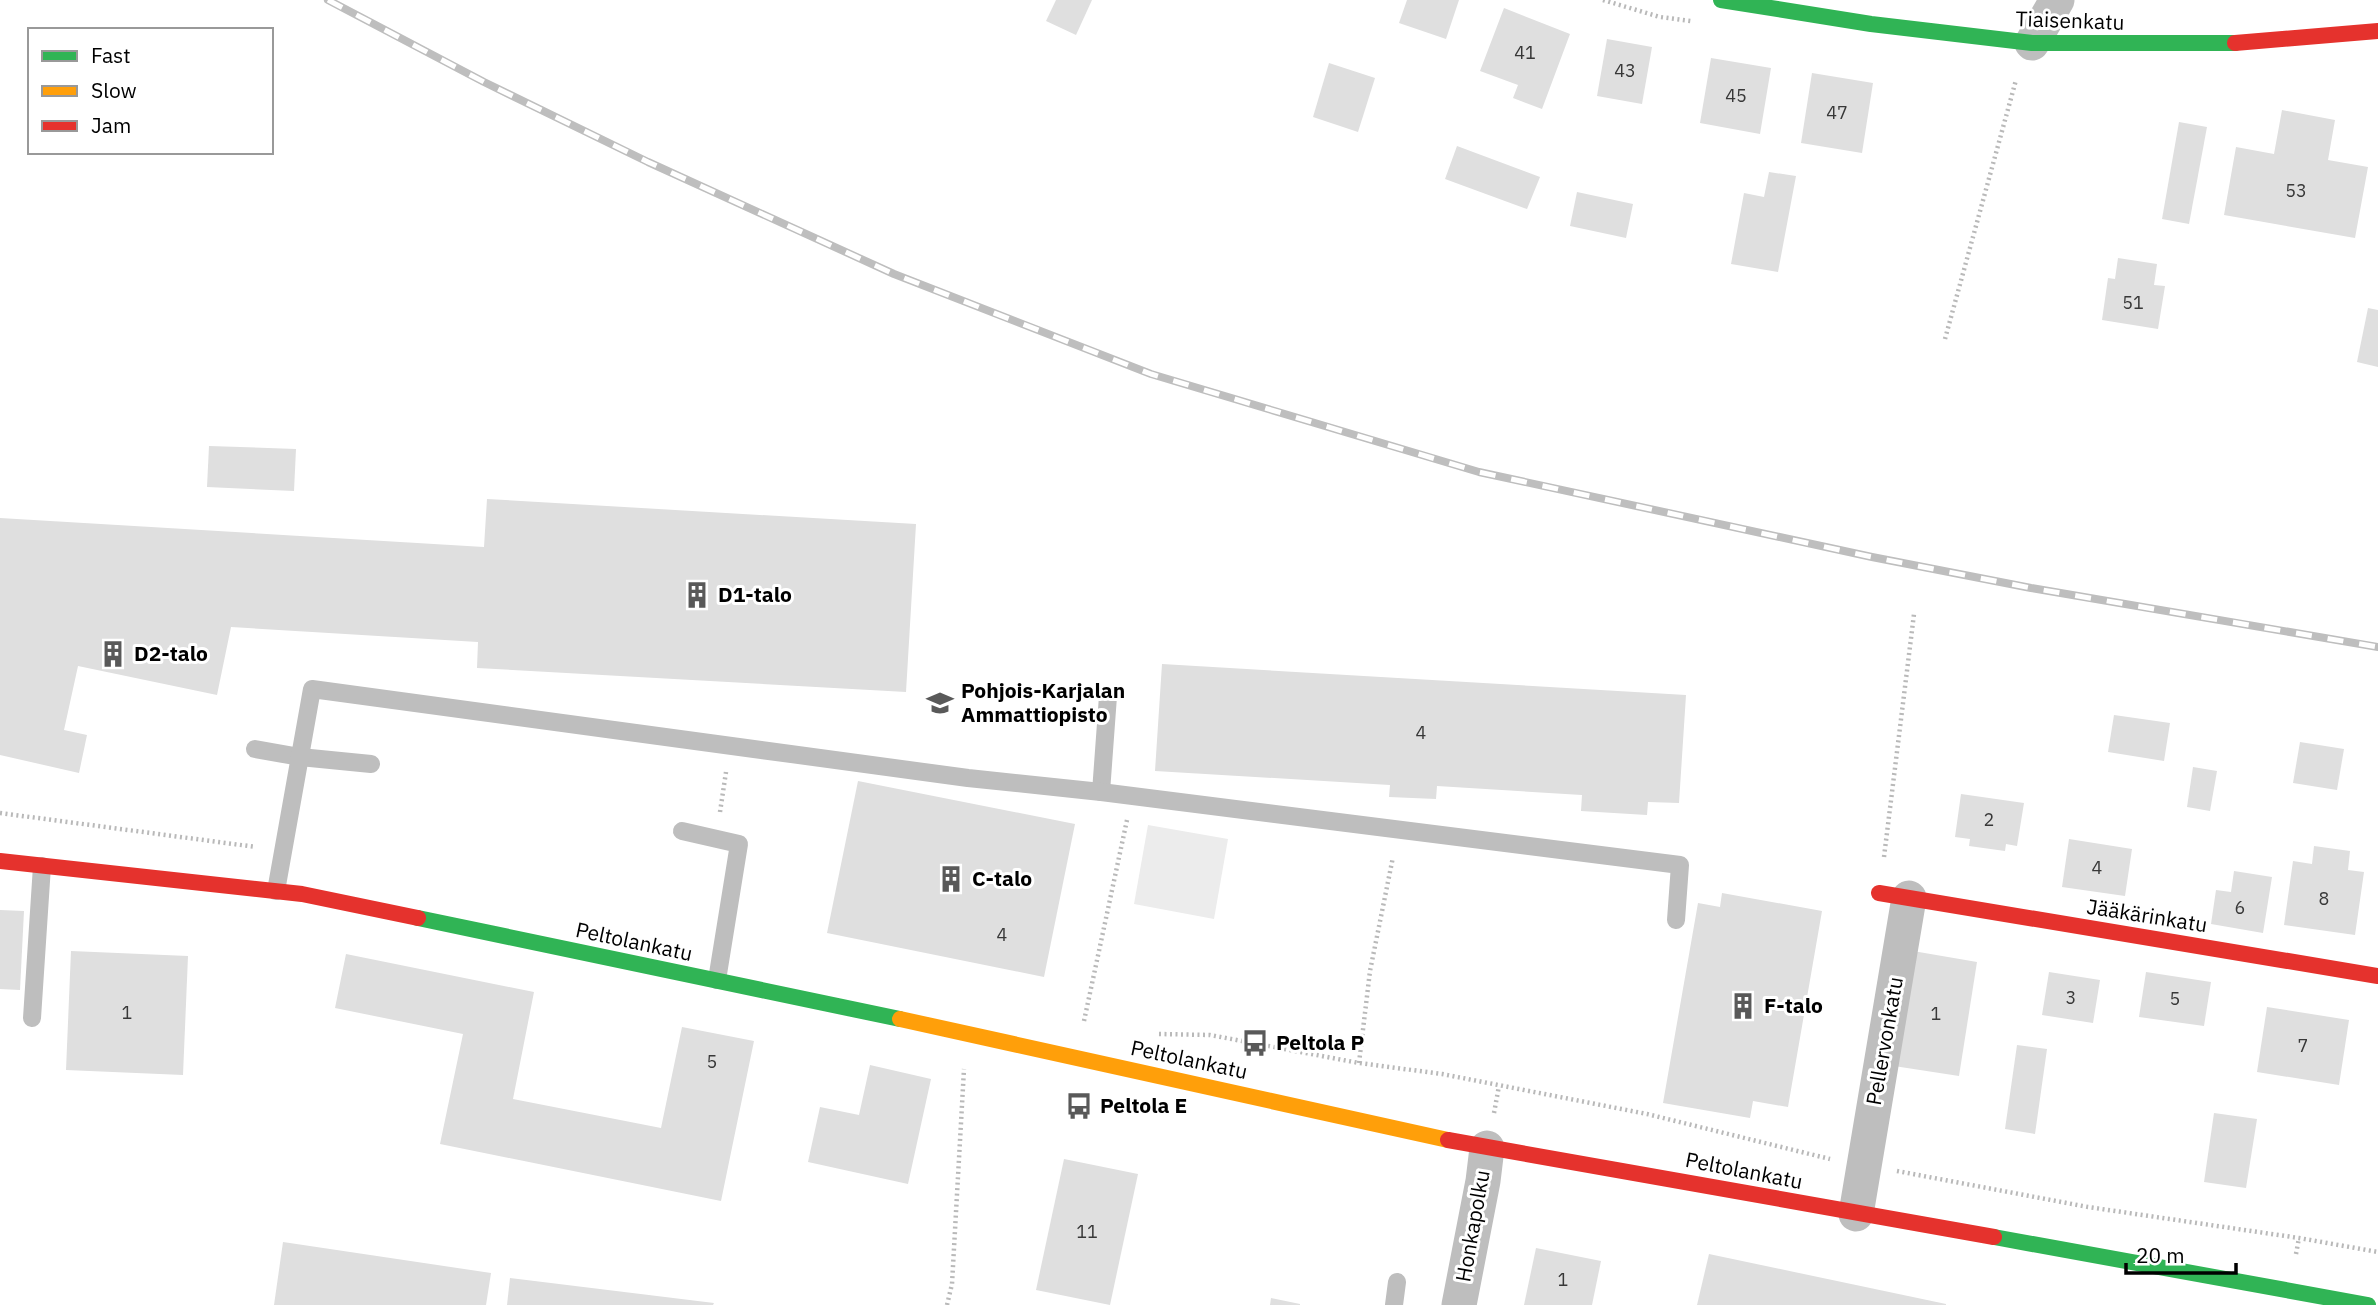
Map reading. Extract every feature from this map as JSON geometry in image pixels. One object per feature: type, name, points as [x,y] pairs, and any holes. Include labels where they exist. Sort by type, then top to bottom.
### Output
[{"type":"street","name":"Tiaisenkatu","points":[[1721,0],[1871,24],[2025,58],[2378,31]]},
{"type":"street","points":[[2025,58],[2057,0]]},
{"type":"street","name":"Peltolankatu","points":[[0,861],[302,894],[966,1032],[1487,1148],[1639,1173],[2365,1305]]},
{"type":"street","name":"Jääkärinkatu","points":[[1894,895],[2378,976]]},
{"type":"street","name":"Pellervonkatu","points":[[1856,1214],[1894,895]]},
{"type":"street","name":"Honkapolku","points":[[1459,1305],[1487,1148]]},
{"type":"lane","points":[[276,891],[312,689],[968,778],[1101,792],[1680,865],[1676,920]]},
{"type":"lane","points":[[1101,792],[1108,696]]},
{"type":"lane","points":[[255,750],[371,764]]},
{"type":"lane","points":[[682,831],[739,844],[717,980]]},
{"type":"lane","points":[[32,1018],[42,866]]},
{"type":"lane","points":[[1394,1305],[1397,1282]]},
{"type":"path","points":[[1945,339],[2025,58]]},
{"type":"path","points":[[1894,895],[1914,614]]},
{"type":"path","points":[[1084,1022],[1132,796]]},
{"type":"path","points":[[0,813],[244,844],[283,852]]},
{"type":"path","points":[[1359,1063],[1370,971],[1398,829]]},
{"type":"path","points":[[1072,1020],[1094,1024]]},
{"type":"path","points":[[947,1305],[952,1284],[966,1032]]},
{"type":"path","points":[[1156,1034],[1210,1035],[1359,1063],[1442,1074],[1647,1114],[1863,1165],[2088,1208],[2378,1252]]},
{"type":"shaded area","points":[[1148,825],[1228,839],[1214,919],[1134,904]]},
{"type":"building","points":[[1056,0],[1092,0],[1076,35],[1046,21]]},
{"type":"building","points":[[1407,0],[1459,0],[1446,39],[1399,23]]},
{"type":"building","points":[[1504,8],[1570,34],[1542,109],[1513,98],[1518,85],[1480,71]]},
{"type":"building","points":[[1607,39],[1652,47],[1642,104],[1597,96]]},
{"type":"building","points":[[1711,58],[1771,68],[1760,134],[1700,123]]},
{"type":"building","points":[[1329,63],[1375,78],[1358,132],[1313,117]]},
{"type":"building","points":[[1812,73],[1873,83],[1862,153],[1801,143]]},
{"type":"building","points":[[2282,110],[2335,120],[2328,160],[2368,167],[2355,238],[2224,215],[2236,147],[2274,154]]},
{"type":"building","points":[[2179,122],[2207,127],[2189,224],[2162,219]]},
{"type":"building","points":[[1457,146],[1540,177],[1527,209],[1445,179]]},
{"type":"building","points":[[1769,172],[1796,176],[1778,272],[1731,264],[1744,193],[1764,197]]},
{"type":"building","points":[[1577,192],[1633,204],[1626,238],[1570,226]]},
{"type":"building","points":[[2118,258],[2157,264],[2154,285],[2165,286],[2158,329],[2102,320],[2108,278],[2115,279]]},
{"type":"building","points":[[2368,308],[2378,310],[2378,367],[2357,362]]},
{"type":"building","points":[[209,446],[296,449],[294,491],[207,487]]},
{"type":"building","points":[[487,499],[916,524],[906,692],[477,668],[478,642],[231,627],[217,695],[78,666],[64,730],[87,735],[79,773],[0,755],[0,518],[484,547]]},
{"type":"building","points":[[1162,664],[1686,695],[1679,803],[1648,802],[1647,815],[1581,811],[1582,795],[1437,786],[1436,799],[1389,797],[1390,785],[1155,771]]},
{"type":"building","points":[[2114,715],[2170,723],[2164,761],[2108,752]]},
{"type":"building","points":[[2300,742],[2344,749],[2337,790],[2293,783]]},
{"type":"building","points":[[2193,767],[2217,771],[2210,811],[2187,807]]},
{"type":"building","name":"C-talo","points":[[858,781],[1075,824],[1044,977],[827,933]]},
{"type":"building","points":[[1961,794],[2024,803],[2017,846],[2006,844],[2005,851],[1969,846],[1970,839],[1955,837]]},
{"type":"building","points":[[2069,839],[2132,849],[2125,896],[2062,887]]},
{"type":"building","points":[[2314,846],[2350,851],[2348,870],[2364,872],[2355,935],[2284,925],[2293,861],[2312,864]]},
{"type":"building","points":[[2234,871],[2272,877],[2263,933],[2211,924],[2216,890],[2231,892]]},
{"type":"building","name":"F-talo","points":[[1722,893],[1822,911],[1788,1107],[1753,1101],[1750,1118],[1663,1103],[1698,903],[1720,907]]},
{"type":"building","points":[[0,910],[24,911],[20,990],[0,989]]},
{"type":"building","points":[[71,951],[188,956],[183,1075],[66,1070]]},
{"type":"building","points":[[1913,951],[1977,962],[1959,1076],[1894,1066]]},
{"type":"building","points":[[346,954],[534,992],[513,1099],[661,1128],[682,1027],[754,1041],[721,1201],[440,1144],[463,1034],[335,1008]]},
{"type":"building","points":[[2049,972],[2100,980],[2093,1023],[2042,1015]]},
{"type":"building","points":[[2146,972],[2211,982],[2204,1026],[2139,1017]]},
{"type":"building","points":[[2267,1007],[2349,1020],[2339,1085],[2257,1072]]},
{"type":"building","points":[[2017,1045],[2047,1049],[2035,1134],[2005,1129]]},
{"type":"building","points":[[870,1065],[931,1079],[908,1184],[808,1162],[820,1107],[859,1115]]},
{"type":"building","points":[[2214,1113],[2257,1119],[2246,1188],[2204,1182]]},
{"type":"building","points":[[1064,1159],[1138,1174],[1110,1305],[1036,1290]]},
{"type":"building","points":[[283,1242],[491,1273],[486,1305],[274,1305]]},
{"type":"building","points":[[1536,1248],[1601,1261],[1592,1305],[1524,1305]]},
{"type":"building","points":[[1709,1254],[1946,1304],[1946,1305],[1697,1305]]},
{"type":"building","points":[[510,1278],[714,1303],[507,1305]]},
{"type":"building","points":[[1271,1298],[1300,1304],[1300,1305],[1270,1305]]},
{"type":"railway","points":[[328,0],[484,82],[648,162],[894,274],[1151,374],[1479,472],[1872,557],[2031,588],[2378,647]]},
{"type":"traffic: fast","points":[[1721,0],[1871,24],[2032,43],[2235,43]]},
{"type":"traffic: fast","points":[[418,918],[900,1019]]},
{"type":"traffic: fast","points":[[1994,1237],[2368,1305]]},
{"type":"traffic: slow","points":[[900,1019],[1448,1140]]},
{"type":"traffic: jam","points":[[2235,43],[2378,31]]},
{"type":"traffic: jam","points":[[0,861],[302,894],[418,918]]},
{"type":"traffic: jam","points":[[1879,893],[2378,976]]},
{"type":"traffic: jam","points":[[1448,1140],[1994,1237]]},
{"type":"place","name":"D1-talo","points":[[697,595]]},
{"type":"place","name":"D2-talo","points":[[113,654]]},
{"type":"place","name":"Pohjois-Karjalan Ammattiopisto","points":[[940,703]]},
{"type":"place","name":"C-talo","points":[[951,879]]},
{"type":"place","name":"F-talo","points":[[1743,1006]]},
{"type":"place","name":"Peltola P","points":[[1255,1043]]},
{"type":"place","name":"Peltola E","points":[[1079,1106]]}]
